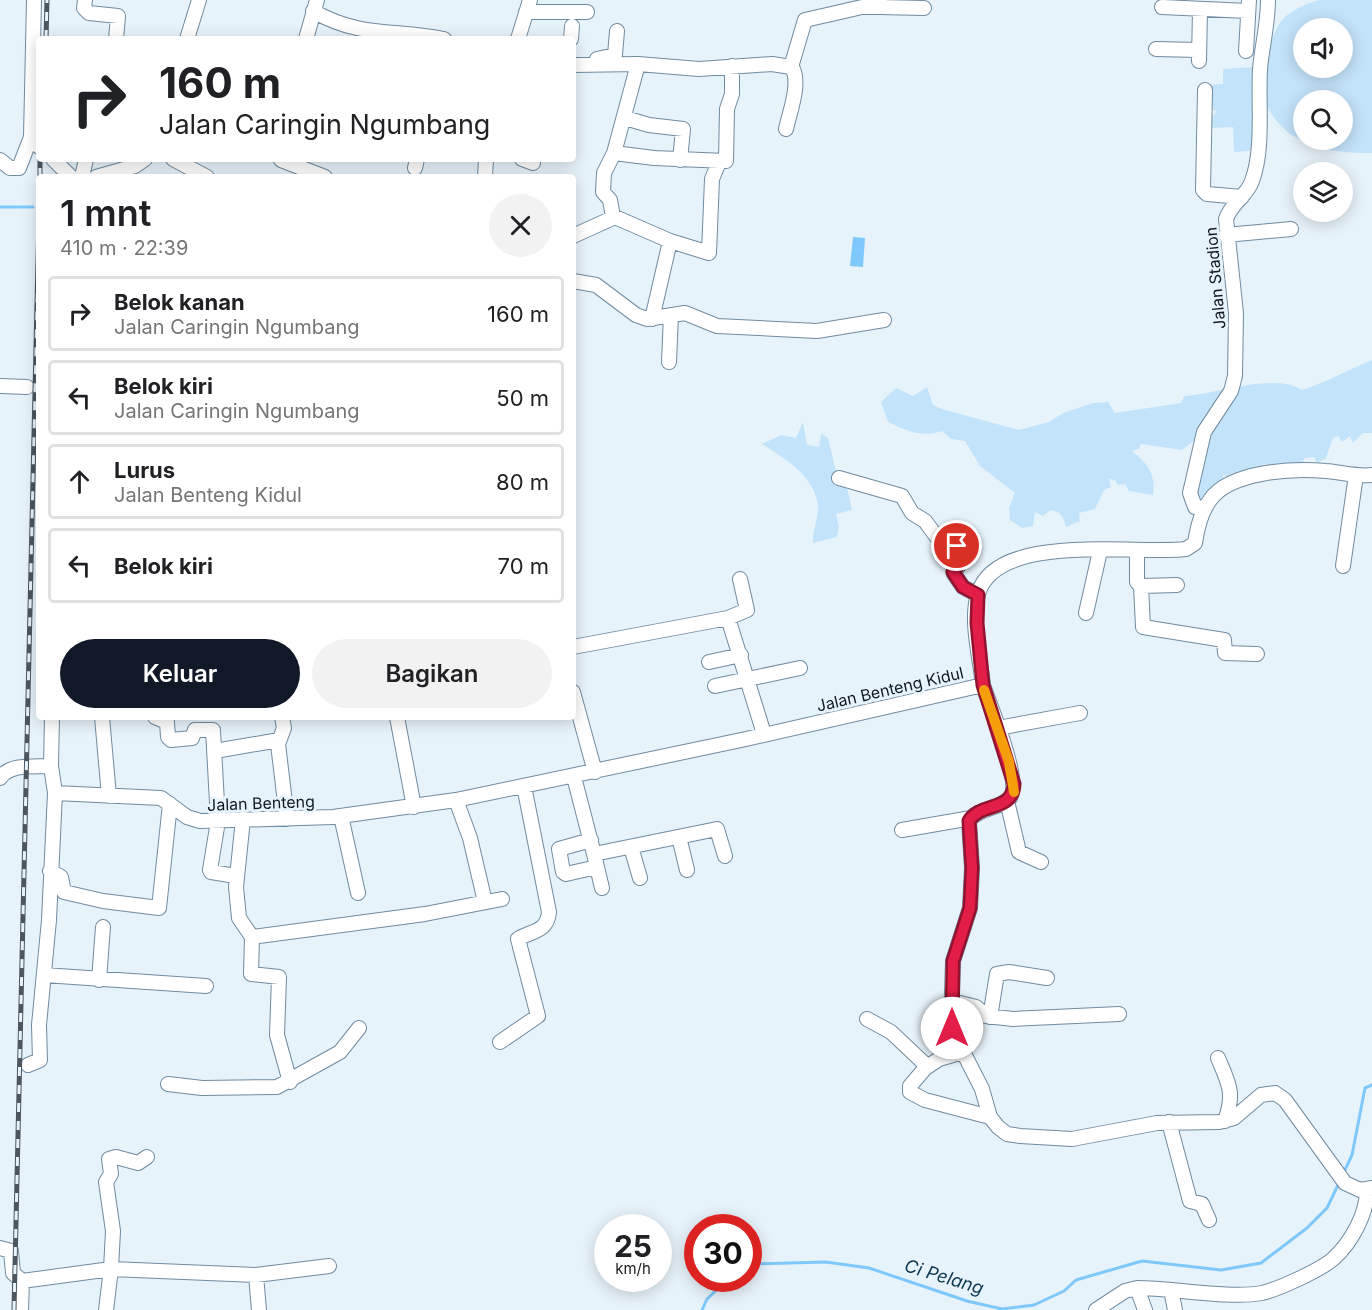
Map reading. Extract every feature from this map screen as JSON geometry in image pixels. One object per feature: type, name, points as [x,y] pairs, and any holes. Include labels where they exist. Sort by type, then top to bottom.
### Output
[{"type":"street","points":[[0,160],[10,168],[20,168],[35,142],[33,0]]},
{"type":"street","points":[[85,0],[84,8],[89,13],[117,16],[116,36]]},
{"type":"street","points":[[188,36],[199,0]]},
{"type":"street","name":"Jalan Stadion","points":[[1205,508],[1195,507],[1190,498],[1202,439],[1230,391],[1235,376],[1236,313],[1226,235],[1228,212],[1253,180],[1261,98],[1260,71],[1268,0]]},
{"type":"street","points":[[786,129],[794,95],[795,78],[792,67],[805,20],[880,4],[924,8]]},
{"type":"street","points":[[1162,7],[1177,4],[1200,9],[1248,5],[1246,51]]},
{"type":"street","points":[[307,36],[315,6],[341,25],[366,31],[415,36]]},
{"type":"street","points":[[519,36],[528,6],[587,12]]},
{"type":"street","points":[[1156,49],[1199,56],[1200,9]]},
{"type":"street","points":[[576,62],[615,55],[617,31]]},
{"type":"street","points":[[576,63],[638,64],[699,69],[772,64],[792,67]]},
{"type":"street","points":[[613,217],[610,200],[603,192],[604,173],[614,153],[625,118],[638,64]]},
{"type":"street","points":[[614,153],[680,160],[726,161],[727,109],[732,94],[732,66]]},
{"type":"street","points":[[1205,90],[1203,190],[1207,194],[1242,197]]},
{"type":"street","points":[[625,118],[649,125],[683,129],[680,160]]},
{"type":"street","points":[[56,162],[68,174]]},
{"type":"street","points":[[121,172],[139,162]]},
{"type":"street","points":[[179,162],[201,174]]},
{"type":"street","points":[[576,235],[613,217],[670,241],[711,252],[712,179],[719,162]]},
{"type":"street","points":[[295,168],[315,174]]},
{"type":"street","points":[[1226,235],[1291,229]]},
{"type":"street","points":[[652,319],[670,241]]},
{"type":"street","points":[[576,282],[596,285],[636,315],[652,319],[688,313],[717,326],[790,328],[817,332],[884,320]]},
{"type":"street","points":[[669,362],[671,315]]},
{"type":"street","points":[[0,386],[27,387]]},
{"type":"street","points":[[839,478],[902,496],[912,513],[925,521],[936,536],[956,543],[961,561],[954,574],[963,587],[978,595],[987,579],[1011,560],[1058,549],[1100,551],[1190,547],[1195,543],[1205,508],[1218,492],[1256,475],[1324,471],[1372,475]]},
{"type":"street","points":[[1343,566],[1356,475]]},
{"type":"street","points":[[1137,550],[1137,582],[1141,586],[1143,627],[1224,640],[1226,653],[1257,654]]},
{"type":"street","points":[[1086,613],[1100,551]]},
{"type":"street","points":[[576,646],[728,618],[747,610],[740,579]]},
{"type":"street","points":[[1141,586],[1177,585]]},
{"type":"street","name":"Jalan Benteng Kidul","points":[[414,807],[574,777],[983,685],[977,623],[978,595]]},
{"type":"street","points":[[728,618],[764,734]]},
{"type":"street","points":[[709,662],[741,655]]},
{"type":"street","points":[[715,686],[800,668]]},
{"type":"street","points":[[902,830],[970,818],[1007,801],[1012,796],[1014,784],[983,685]]},
{"type":"street","points":[[576,703],[595,772]]},
{"type":"street","points":[[998,728],[1080,713]]},
{"type":"street","points":[[28,1065],[40,1060],[39,1025],[55,793],[51,766],[52,720]]},
{"type":"street","points":[[102,720],[109,796]]},
{"type":"street","points":[[163,720],[166,721],[168,737],[171,740],[190,739],[195,730],[211,728],[215,750],[218,821],[210,871],[236,876]]},
{"type":"street","points":[[283,720],[284,728],[279,740],[287,819]]},
{"type":"street","points":[[398,720],[414,807]]},
{"type":"street","points":[[215,750],[279,740]]},
{"type":"street","points":[[0,778],[3,773],[14,768],[51,766]]},
{"type":"street","points":[[574,777],[602,888]]},
{"type":"street","points":[[500,1042],[538,1016],[518,939],[542,929],[547,924],[549,912],[524,786]]},
{"type":"street","name":"Jalan Benteng","points":[[55,793],[161,798],[191,820],[341,816],[414,807]]},
{"type":"street","points":[[456,800],[470,838],[485,902]]},
{"type":"street","points":[[1007,801],[1019,852],[1025,857],[1041,862]]},
{"type":"street","points":[[50,871],[61,877],[64,892],[103,901],[159,908],[170,804]]},
{"type":"street","points":[[341,816],[358,893]]},
{"type":"street","points":[[970,818],[970,908],[953,961],[952,1028],[982,1089],[990,1117],[1007,1134],[1072,1139],[1169,1122],[1225,1121],[1234,1118],[1261,1095],[1275,1093],[1281,1096],[1342,1180],[1354,1189],[1369,1189],[1366,1206],[1348,1241],[1333,1259],[1262,1293],[1137,1288],[1125,1291],[1102,1308]]},
{"type":"street","points":[[243,819],[236,876],[239,918],[252,937],[251,974],[279,977],[277,1028],[290,1082]]},
{"type":"street","points":[[591,840],[561,847],[558,853],[564,874],[631,847],[717,829],[724,856]]},
{"type":"street","points":[[679,837],[687,870]]},
{"type":"street","points":[[631,847],[640,878]]},
{"type":"street","points":[[252,937],[392,919],[502,899]]},
{"type":"street","points":[[99,980],[103,927]]},
{"type":"street","points":[[990,1017],[997,974],[1009,972],[1047,978]]},
{"type":"street","points":[[44,975],[206,986]]},
{"type":"street","points":[[952,1001],[976,1007],[990,1017],[1029,1019],[1119,1014]]},
{"type":"street","points":[[867,1019],[900,1039],[927,1067]]},
{"type":"street","points":[[168,1084],[277,1087],[290,1082],[340,1052],[359,1028]]},
{"type":"street","points":[[963,1052],[939,1059],[927,1067],[910,1086],[910,1092],[938,1104],[990,1117]]},
{"type":"street","points":[[1218,1058],[1230,1085],[1232,1101],[1225,1121]]},
{"type":"street","points":[[1169,1122],[1190,1201],[1201,1203],[1209,1220]]},
{"type":"street","points":[[106,1310],[113,1231],[106,1182],[111,1174],[109,1159],[116,1157],[138,1163],[147,1157]]},
{"type":"street","points":[[0,1248],[11,1251],[13,1273],[22,1281],[111,1269],[256,1275],[330,1266]]},
{"type":"street","points":[[256,1275],[259,1310]]},
{"type":"street","points":[[21,1310],[22,1281]]},
{"type":"street","points":[[1137,1288],[1145,1310]]},
{"type":"street","points":[[1171,1290],[1175,1310]]},
{"type":"shaded area","points":[[1319,0],[1372,0],[1372,153],[1330,150],[1353,150],[1353,90],[1293,90],[1293,135],[1282,126],[1268,107],[1264,86],[1270,46],[1280,23],[1298,8]]},
{"type":"shaded area","points":[[1254,67],[1259,150],[1234,152],[1233,127],[1209,128],[1209,121],[1216,112],[1208,105],[1207,85],[1223,84],[1223,69]]},
{"type":"shaded area","points":[[1372,360],[1372,433],[1363,433],[1353,443],[1350,436],[1342,442],[1338,436],[1333,438],[1326,458],[1317,463],[1314,457],[1305,458],[1303,461],[1306,468],[1300,477],[1293,474],[1271,476],[1269,466],[1264,464],[1257,479],[1243,471],[1231,480],[1223,474],[1223,486],[1202,498],[1191,500],[1196,439],[1182,450],[1141,444],[1139,449],[1132,451],[1150,470],[1154,488],[1153,495],[1129,491],[1125,484],[1118,485],[1115,480],[1109,479],[1111,487],[1104,490],[1095,509],[1079,513],[1080,521],[1066,527],[1062,516],[1051,510],[1043,516],[1035,512],[1033,526],[1022,528],[1010,520],[1009,508],[1015,493],[980,466],[965,441],[951,439],[942,431],[921,434],[888,422],[881,402],[896,388],[913,396],[927,387],[933,405],[1019,430],[1049,422],[1063,413],[1093,403],[1108,402],[1115,413],[1181,403],[1184,396],[1261,383],[1290,385],[1302,390]]},
{"type":"shaded area","points":[[803,422],[807,445],[819,447],[821,434],[828,438],[839,484],[846,483],[852,510],[836,514],[839,527],[837,537],[813,543],[818,515],[816,495],[797,469],[762,444],[781,435],[796,438]]},
{"type":"water","points":[[853,237],[865,238],[863,267],[850,266]]},
{"type":"waterway","points":[[0,207],[33,207]]},
{"type":"waterway","name":"Ci Pelang","points":[[1343,1174],[1352,1155],[1365,1088],[1372,1085]]},
{"type":"waterway","name":"Ci Pelang","points":[[762,1264],[826,1262],[869,1268],[967,1301],[1002,1309],[1034,1305],[1064,1291],[1076,1280],[1142,1261],[1221,1270],[1261,1263],[1307,1228],[1327,1208],[1339,1183]]},
{"type":"waterway","name":"Ci Pelang","points":[[702,1310],[707,1299],[714,1292]]},
{"type":"railway","points":[[46,36],[47,0]]},
{"type":"railway","points":[[40,162],[40,174]]},
{"type":"railway","points":[[14,1310],[36,348]]},
{"type":"slow traffic","points":[[984,690],[1009,762],[1014,792]]},
{"type":"route","points":[[952,1028],[951,970],[970,908],[972,868],[969,821],[970,818],[1007,801],[1014,792],[1009,762],[983,685],[978,646],[976,608],[978,595],[963,587],[953,572],[961,561],[957,546]]}]
